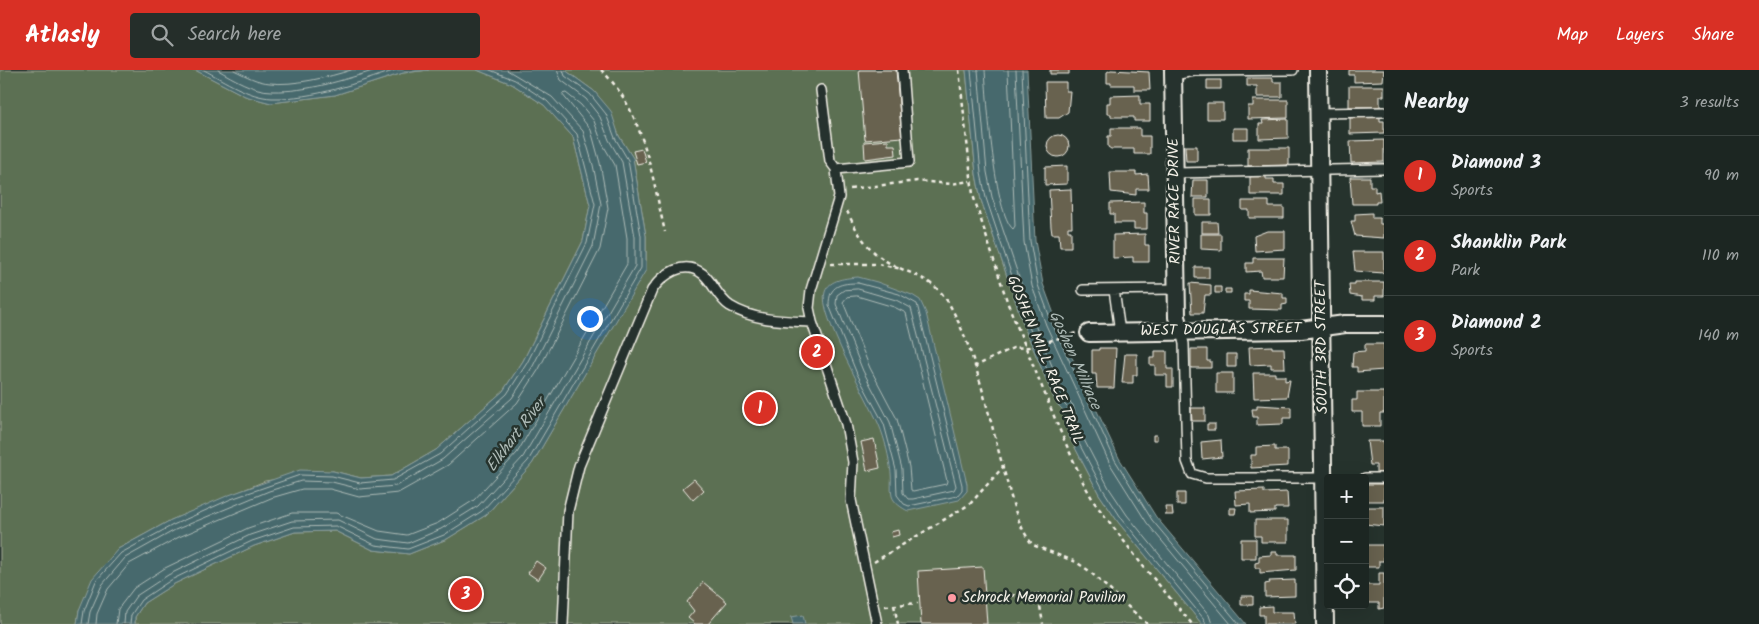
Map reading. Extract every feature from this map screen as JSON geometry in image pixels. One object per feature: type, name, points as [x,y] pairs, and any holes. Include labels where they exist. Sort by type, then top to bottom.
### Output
[{"type":"street","name":"SOUTH 3RD STREET","points":[[1318,70],[1326,474]]},
{"type":"street","name":"RIVER RACE DRIVE","points":[[1174,72],[1177,317],[1181,331]]},
{"type":"street","name":"WEST DOUGLAS STREET","points":[[1089,333],[1300,330],[1384,324]]},
{"type":"street","name":"SOUTH 3RD STREET","points":[[1325,624],[1326,519]]},
{"type":"lane","points":[[836,169],[909,162],[902,70]]},
{"type":"lane","points":[[1174,72],[1293,70]]},
{"type":"lane","points":[[821,90],[830,161],[836,169],[839,191],[834,213],[816,268],[809,308],[846,424],[853,462],[851,500],[877,624]]},
{"type":"lane","points":[[1318,113],[1384,112]]},
{"type":"lane","points":[[1175,173],[1384,169]]},
{"type":"lane","points":[[563,624],[568,511],[579,466],[652,290],[660,279],[676,270],[693,269],[702,274],[717,294],[730,306],[776,321],[812,322]]},
{"type":"lane","points":[[1083,290],[1177,289]]},
{"type":"lane","points":[[1114,290],[1120,332]]},
{"type":"lane","points":[[1181,331],[1184,344],[1187,461],[1192,474],[1206,478],[1324,478]]},
{"type":"lane","points":[[1369,478],[1384,478]]},
{"type":"path","points":[[601,70],[623,94],[640,135],[665,232]]},
{"type":"path","name":"GOSHEN MILL RACE TRAIL","points":[[959,70],[970,181],[1008,304],[1028,347],[1058,426],[1090,495],[1126,545],[1192,624]]},
{"type":"path","points":[[970,181],[951,184],[916,181],[839,191],[854,225],[870,248],[880,257],[911,271],[932,284],[947,301],[961,330],[974,367],[1015,512],[1033,545],[1076,562],[1088,570],[1147,624]]},
{"type":"path","points":[[816,268],[853,262],[878,264],[911,271]]},
{"type":"path","points":[[974,367],[1013,348],[1028,347],[1067,334]]},
{"type":"path","points":[[864,568],[970,504],[1003,467]]},
{"type":"path","points":[[987,597],[1038,594],[1043,624]]},
{"type":"path","points":[[898,624],[894,605],[918,603]]},
{"type":"green space","points":[[0,70],[195,70],[245,96],[271,103],[335,95],[403,73],[429,70],[477,70],[512,84],[544,105],[573,137],[590,205],[583,241],[523,361],[503,391],[436,450],[391,476],[361,478],[333,471],[265,481],[171,520],[118,549],[79,610],[77,624],[0,624]]},
{"type":"green space","points":[[565,70],[966,70],[976,174],[981,200],[1025,329],[1056,403],[1063,410],[1069,436],[1099,494],[1118,522],[1202,624],[135,624],[135,617],[144,603],[174,584],[254,546],[295,532],[335,531],[373,550],[409,554],[447,539],[486,515],[532,464],[646,269],[646,236],[633,158],[619,136],[610,111],[594,91]]},
{"type":"water","points":[[195,70],[429,70],[403,73],[335,95],[271,103],[245,96]]},
{"type":"water","name":"Elkhart River","points":[[477,70],[565,70],[594,91],[611,111],[619,136],[633,158],[646,236],[646,270],[532,464],[486,515],[447,539],[409,554],[373,550],[335,531],[295,532],[254,546],[174,584],[144,603],[135,617],[135,624],[77,624],[79,610],[92,579],[118,549],[171,520],[229,495],[300,470],[333,471],[361,478],[391,476],[436,450],[503,391],[523,361],[583,241],[590,205],[573,137],[544,105],[512,84]]},
{"type":"water","points":[[966,70],[1027,70],[1035,241],[1043,284],[1062,336],[1119,458],[1156,517],[1246,624],[1202,624],[1118,522],[1099,494],[1069,436],[1063,410],[1056,403],[1025,329],[981,200],[976,174]]},
{"type":"water","points":[[858,277],[912,295],[920,300],[926,313],[967,484],[967,491],[959,500],[908,511],[893,499],[889,461],[881,430],[836,337],[825,303],[825,292],[830,284],[839,280]]},
{"type":"water","points":[[803,615],[805,624],[793,624],[791,617]]},
{"type":"building","points":[[859,70],[896,70],[902,137],[865,140]]},
{"type":"building","points":[[1050,70],[1069,70],[1069,74],[1050,74]]},
{"type":"building","points":[[1111,70],[1149,72],[1150,90],[1134,90],[1134,85],[1111,85],[1111,83],[1107,83],[1107,72]]},
{"type":"building","points":[[1349,70],[1384,70],[1383,81],[1354,82],[1354,75],[1349,75]]},
{"type":"building","points":[[1247,78],[1273,78],[1273,82],[1282,82],[1282,97],[1257,97],[1257,86],[1247,86]]},
{"type":"building","points":[[1207,80],[1221,80],[1221,89],[1207,89]]},
{"type":"building","points":[[1045,82],[1066,82],[1066,91],[1070,91],[1068,112],[1059,118],[1046,118]]},
{"type":"building","points":[[1349,86],[1384,86],[1384,96],[1380,96],[1380,107],[1349,107]]},
{"type":"building","points":[[1140,95],[1140,104],[1150,104],[1150,121],[1134,121],[1134,117],[1111,117],[1111,114],[1107,114],[1107,103],[1110,103],[1110,96]]},
{"type":"building","points":[[1253,100],[1288,100],[1288,118],[1248,119],[1248,106],[1253,106]]},
{"type":"building","points":[[1207,103],[1223,103],[1223,119],[1207,119]]},
{"type":"building","points":[[1350,115],[1380,115],[1380,121],[1384,121],[1384,133],[1350,134]]},
{"type":"building","points":[[1288,119],[1288,138],[1259,139],[1259,124],[1263,124],[1262,120]]},
{"type":"building","points":[[1111,128],[1140,128],[1140,136],[1150,136],[1150,154],[1134,154],[1134,149],[1111,149],[1108,147],[1108,136],[1111,136]]},
{"type":"building","points":[[1233,128],[1248,128],[1248,139],[1233,139]]},
{"type":"building","points":[[1058,135],[1066,138],[1069,146],[1066,154],[1058,157],[1050,154],[1047,146],[1050,138]]},
{"type":"building","points":[[888,140],[888,145],[895,145],[896,155],[865,159],[864,142]]},
{"type":"building","points":[[1384,140],[1384,162],[1351,163],[1350,141]]},
{"type":"building","points":[[1185,146],[1197,146],[1197,161],[1186,161]]},
{"type":"building","points":[[1248,148],[1289,148],[1289,165],[1248,166]]},
{"type":"building","points":[[642,149],[646,162],[637,164],[633,151]]},
{"type":"building","points":[[1067,166],[1067,184],[1045,185],[1045,167]]},
{"type":"building","points":[[1110,172],[1136,172],[1136,175],[1148,174],[1149,189],[1136,189],[1136,195],[1111,192]]},
{"type":"building","points":[[1250,176],[1266,176],[1266,179],[1274,179],[1274,184],[1284,184],[1284,195],[1250,195]]},
{"type":"building","points":[[1350,177],[1370,177],[1370,186],[1375,186],[1375,192],[1379,191],[1380,202],[1376,202],[1376,204],[1352,204]]},
{"type":"building","points":[[1193,180],[1208,180],[1208,197],[1192,197]]},
{"type":"building","points":[[1071,189],[1072,227],[1068,227],[1068,231],[1071,231],[1071,247],[1060,247],[1059,234],[1052,234],[1049,190]]},
{"type":"building","points":[[1195,199],[1211,199],[1211,215],[1195,215]]},
{"type":"building","points":[[1242,201],[1269,201],[1269,207],[1284,207],[1284,218],[1249,218],[1249,210],[1242,210]]},
{"type":"building","points":[[1144,202],[1144,213],[1147,213],[1147,229],[1134,229],[1134,223],[1114,223],[1114,214],[1110,214],[1110,203]]},
{"type":"building","points":[[1372,213],[1372,218],[1380,218],[1380,224],[1384,224],[1384,238],[1355,236],[1351,221],[1355,221],[1355,214]]},
{"type":"building","points":[[1202,222],[1217,222],[1218,233],[1202,233]]},
{"type":"building","points":[[1267,231],[1285,231],[1285,249],[1255,251],[1254,236]]},
{"type":"building","points":[[1145,234],[1145,245],[1149,245],[1149,262],[1133,262],[1133,257],[1113,258],[1113,235]]},
{"type":"building","points":[[1201,234],[1221,234],[1221,250],[1201,249]]},
{"type":"building","points":[[1353,252],[1384,252],[1384,273],[1355,271]]},
{"type":"building","points":[[1253,258],[1284,258],[1283,277],[1262,277],[1261,271],[1246,272],[1246,263],[1253,263]]},
{"type":"building","points":[[1195,267],[1209,267],[1209,278],[1195,278]]},
{"type":"building","points":[[1355,282],[1384,282],[1384,296],[1375,296],[1375,300],[1362,300],[1362,297],[1350,295],[1349,284],[1355,284]]},
{"type":"building","points":[[1190,283],[1211,285],[1211,295],[1205,295],[1203,313],[1192,313]]},
{"type":"building","points":[[1215,287],[1221,287],[1221,293],[1215,293]]},
{"type":"building","points":[[1225,289],[1231,289],[1231,293],[1225,293]]},
{"type":"building","points":[[1249,290],[1283,293],[1283,298],[1287,298],[1287,304],[1282,305],[1282,310],[1249,309],[1249,301],[1244,301],[1244,294],[1249,294]]},
{"type":"building","points":[[1365,344],[1384,344],[1384,370],[1357,372],[1357,367],[1352,367],[1353,352],[1365,351]]},
{"type":"building","points":[[1272,346],[1272,348],[1284,348],[1285,368],[1271,368],[1271,364],[1250,365],[1249,347]]},
{"type":"building","points":[[1099,348],[1116,348],[1114,388],[1097,388],[1096,374],[1092,374],[1092,350],[1099,350]]},
{"type":"building","points":[[1191,349],[1207,349],[1207,361],[1211,361],[1211,368],[1191,368]]},
{"type":"building","points":[[1155,351],[1167,351],[1167,369],[1173,369],[1173,387],[1167,387],[1167,375],[1155,375],[1155,365],[1150,365],[1150,358],[1155,358]]},
{"type":"building","points":[[1125,354],[1137,354],[1137,375],[1133,375],[1133,383],[1122,383]]},
{"type":"building","points":[[1227,354],[1236,354],[1236,367],[1227,367]]},
{"type":"building","points":[[1216,373],[1233,373],[1233,393],[1216,393]]},
{"type":"building","points":[[1253,373],[1275,373],[1275,376],[1285,376],[1285,381],[1290,380],[1287,397],[1254,398]]},
{"type":"building","points":[[1357,392],[1384,392],[1384,413],[1380,413],[1380,426],[1362,426],[1362,412],[1352,412],[1352,400],[1357,400]]},
{"type":"building","points":[[1257,405],[1291,407],[1291,418],[1283,418],[1283,424],[1257,425],[1257,417],[1253,417],[1252,409],[1257,409]]},
{"type":"building","points":[[1191,408],[1205,408],[1205,421],[1192,421]]},
{"type":"building","points":[[1207,424],[1215,424],[1215,430],[1207,430]]},
{"type":"building","points":[[1153,435],[1157,435],[1157,440],[1153,440]]},
{"type":"building","points":[[874,439],[880,468],[867,471],[861,442]]},
{"type":"building","points":[[1221,440],[1222,457],[1202,459],[1201,442]]},
{"type":"building","points":[[1367,441],[1384,441],[1384,473],[1376,473],[1376,465],[1370,465]]},
{"type":"building","points":[[1275,446],[1275,450],[1288,450],[1288,466],[1251,468],[1251,455],[1256,455],[1256,447]]},
{"type":"building","points":[[694,479],[704,490],[693,500],[683,488]]},
{"type":"building","points":[[1369,484],[1384,484],[1384,501],[1369,501]]},
{"type":"building","points":[[1264,490],[1264,493],[1287,492],[1288,508],[1275,508],[1275,512],[1250,513],[1250,504],[1236,505],[1235,491]]},
{"type":"building","points":[[1177,493],[1185,493],[1185,505],[1177,505]]},
{"type":"building","points":[[1165,507],[1172,507],[1173,515],[1166,515]]},
{"type":"building","points":[[1369,507],[1384,507],[1384,526],[1369,524]]},
{"type":"building","points":[[1230,508],[1236,508],[1235,514],[1230,514]]},
{"type":"building","points":[[1255,520],[1288,520],[1288,542],[1261,542],[1261,536],[1255,536]]},
{"type":"building","points":[[898,530],[899,535],[892,537],[891,532]]},
{"type":"building","points":[[1241,539],[1256,539],[1256,558],[1241,558]]},
{"type":"building","points":[[1369,545],[1383,545],[1384,561],[1379,561],[1379,567],[1369,567]]},
{"type":"building","points":[[1271,552],[1277,552],[1277,555],[1296,555],[1296,570],[1260,573],[1260,568],[1255,568],[1255,563],[1259,562],[1259,556],[1271,555]]},
{"type":"building","points":[[536,561],[546,568],[538,580],[528,573]]},
{"type":"building","name":"Schrock Memorial Pavilion","points":[[983,567],[987,624],[921,624],[918,571]]},
{"type":"building","points":[[1379,573],[1384,573],[1384,608],[1379,609],[1379,603],[1369,603],[1369,585],[1379,585]]},
{"type":"building","points":[[1295,580],[1295,596],[1265,597],[1265,584],[1270,583],[1269,581]]},
{"type":"building","points":[[703,582],[727,602],[708,624],[695,624],[688,618],[694,611],[687,602]]},
{"type":"building","points":[[1241,596],[1253,596],[1253,605],[1241,605]]},
{"type":"building","points":[[1272,606],[1272,612],[1294,612],[1295,624],[1264,624],[1264,615],[1259,615],[1259,607]]},
{"type":"place","name":"Shanklin Park","points":[[817,352]]},
{"type":"place","name":"Diamond 3","points":[[760,408]]},
{"type":"place","name":"Diamond 2","points":[[466,594]]},
{"type":"place","name":"Schrock Memorial Pavilion","points":[[952,598]]},
{"type":"water label","name":"Goshen Millrace","points":[[1075,360]]}]
